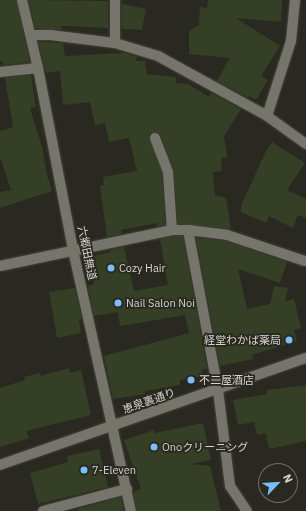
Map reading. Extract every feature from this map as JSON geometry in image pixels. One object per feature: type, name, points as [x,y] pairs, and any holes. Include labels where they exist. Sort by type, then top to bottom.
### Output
[{"type":"street","name":"六郷田無道","points":[[22,0],[38,68],[73,250],[131,511]]},
{"type":"street","points":[[115,0],[115,43]]},
{"type":"street","points":[[267,116],[290,41],[295,0]]},
{"type":"street","points":[[31,35],[50,35],[115,43],[158,56],[267,116],[306,144]]},
{"type":"street","points":[[0,72],[38,68]]},
{"type":"street","points":[[155,138],[168,172],[172,230]]},
{"type":"street","points":[[0,266],[172,230],[188,230],[227,235],[306,261],[306,268]]},
{"type":"street","points":[[188,230],[218,390],[230,486],[247,511]]},
{"type":"street","name":"恵泉裏通り","points":[[0,465],[306,358]]},
{"type":"street","points":[[44,511],[127,490]]},
{"type":"building","points":[[0,0],[16,0],[30,62],[3,65],[3,61],[0,61]]},
{"type":"building","points":[[29,0],[108,1],[108,28],[61,26],[62,30],[35,28]]},
{"type":"building","points":[[208,0],[282,0],[281,22],[236,18],[280,46],[261,76],[268,80],[256,100],[249,96],[248,98],[217,81],[230,58],[189,54],[189,31],[199,25],[200,7],[207,8]]},
{"type":"building","points":[[122,4],[146,9],[142,30],[122,29]]},
{"type":"building","points":[[38,42],[63,43],[65,56],[126,53],[137,57],[136,61],[145,61],[147,74],[176,77],[176,83],[188,84],[209,97],[211,93],[241,109],[224,136],[227,157],[221,158],[222,171],[213,172],[215,195],[226,198],[231,229],[178,224],[174,170],[161,136],[156,132],[150,134],[149,137],[162,173],[165,225],[157,226],[157,223],[121,230],[122,234],[107,237],[100,186],[104,185],[103,177],[137,171],[129,138],[109,142],[105,123],[95,125],[90,102],[63,105],[60,71],[46,73]]},
{"type":"building","points":[[31,75],[36,107],[30,108],[42,147],[48,180],[52,191],[0,208],[0,192],[11,190],[0,157],[0,131],[13,127],[5,78]]},
{"type":"building","points":[[272,142],[305,163],[287,190],[306,199],[306,218],[298,215],[293,228],[269,216],[266,223],[241,212],[241,206],[265,153]]},
{"type":"building","points":[[173,236],[183,236],[207,369],[202,370],[203,376],[180,380],[180,385],[145,391],[145,394],[113,399],[104,356],[189,333],[185,315],[120,326],[118,312],[94,316],[88,286],[94,284],[89,257],[124,247],[134,291],[168,285],[160,239]]},
{"type":"building","points":[[196,238],[226,241],[287,262],[280,283],[238,269],[247,309],[270,304],[274,286],[288,288],[285,301],[294,299],[301,328],[294,330],[297,341],[252,355],[253,359],[220,366]]},
{"type":"building","points":[[75,288],[82,319],[79,320],[81,333],[57,338],[49,292]]},
{"type":"building","points":[[69,368],[70,373],[81,370],[91,415],[26,431],[29,438],[0,447],[0,388],[25,380],[24,377],[40,373],[41,376]]},
{"type":"building","points":[[306,385],[306,441],[269,449],[266,433],[257,435],[254,422],[238,425],[233,400],[267,394],[267,390]]},
{"type":"building","points":[[203,423],[211,460],[191,464],[210,466],[221,511],[137,511],[133,492],[141,489],[124,440],[154,430],[155,433]]},
{"type":"building","points":[[99,449],[108,487],[38,504],[30,473],[68,462],[67,456]]},
{"type":"building","points":[[121,497],[124,511],[78,511],[78,509]]},
{"type":"place","name":"Cozy Hair","points":[[111,268]]},
{"type":"place","name":"Nail Salon Noi","points":[[118,303]]},
{"type":"place","name":"経堂わかば薬局","points":[[289,340]]},
{"type":"place","name":"不二屋酒店","points":[[191,380]]},
{"type":"place","name":"Onoクリーニング","points":[[154,447]]},
{"type":"place","name":"7-Eleven","points":[[84,470]]}]
